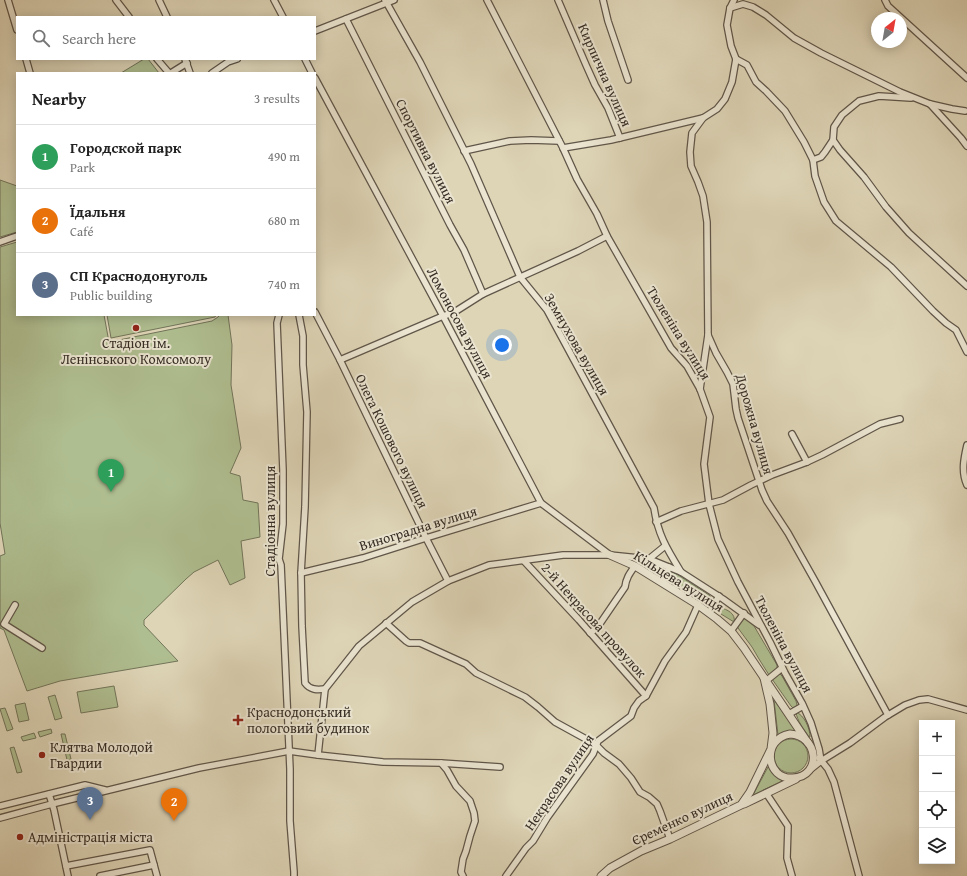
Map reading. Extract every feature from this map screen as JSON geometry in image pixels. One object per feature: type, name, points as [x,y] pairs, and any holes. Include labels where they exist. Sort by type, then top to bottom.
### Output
[{"type":"street","points":[[8,0],[16,27]]},
{"type":"street","points":[[116,0],[128,16]]},
{"type":"street","points":[[158,0],[166,16]]},
{"type":"street","points":[[274,0],[282,16]]},
{"type":"street","points":[[316,31],[385,2],[394,0]]},
{"type":"street","name":"Тюленіна вулиця","points":[[487,0],[560,141],[577,180],[597,214],[607,236],[671,348],[687,366],[700,389],[710,417],[704,464],[709,504],[718,539],[738,582],[811,723],[821,760]]},
{"type":"street","name":"Кирпична вулиця","points":[[558,0],[595,85],[608,108],[620,138]]},
{"type":"street","points":[[603,0],[608,21],[628,80]]},
{"type":"street","points":[[563,148],[611,140],[703,118],[717,109],[725,99],[732,82],[736,59],[731,46],[727,25],[730,8],[734,0]]},
{"type":"street","points":[[885,0],[888,6],[967,78]]},
{"type":"street","name":"Земнухова вулиця","points":[[385,2],[420,62],[464,151],[520,277],[547,310],[654,508],[656,522],[665,546],[681,572]]},
{"type":"street","points":[[730,8],[743,4],[753,7],[766,15],[794,38],[821,53],[913,98],[952,109],[966,110]]},
{"type":"street","name":"Спортивна вулиця","points":[[346,19],[464,250],[483,294]]},
{"type":"street","points":[[736,59],[746,65],[756,82],[785,111],[804,142],[812,160],[815,176],[824,202],[836,221],[892,267],[933,311],[956,330],[967,352]]},
{"type":"street","points":[[26,60],[30,72]]},
{"type":"street","points":[[158,60],[169,72]]},
{"type":"street","points":[[213,72],[228,62],[234,60]]},
{"type":"street","points":[[306,60],[312,72]]},
{"type":"street","points":[[171,72],[186,61],[190,72]]},
{"type":"street","name":"Ломоносова вулиця","points":[[316,80],[443,316],[541,503],[610,555]]},
{"type":"street","points":[[812,160],[820,157],[825,152],[833,140],[834,127],[842,115],[859,101],[879,96],[913,98]]},
{"type":"street","points":[[930,104],[967,146]]},
{"type":"street","name":"Дорожна вулиця","points":[[703,118],[692,133],[690,152],[691,166],[703,196],[707,222],[708,335],[733,384],[738,418],[767,502],[788,533],[888,715]]},
{"type":"street","points":[[833,140],[886,207],[909,233],[967,286]]},
{"type":"street","points":[[464,151],[510,141],[560,141]]},
{"type":"street","points":[[0,242],[16,236]]},
{"type":"street","points":[[340,360],[453,313],[483,294],[578,251],[607,236]]},
{"type":"street","name":"Олега Кошового вулиця","points":[[316,314],[448,580]]},
{"type":"street","name":"Стадіонна вулиця","points":[[279,316],[277,323],[283,517],[279,559],[281,565],[289,751],[290,821],[294,876]]},
{"type":"street","points":[[299,316],[303,336],[303,365],[307,412],[305,507],[301,573],[302,626],[305,683],[312,689],[325,689],[318,755]]},
{"type":"street","points":[[700,389],[708,335]]},
{"type":"street","points":[[656,522],[681,511],[723,500],[772,475],[807,462],[880,424],[900,419]]},
{"type":"street","points":[[792,434],[807,462]]},
{"type":"street","points":[[967,445],[964,456],[964,473],[967,485]]},
{"type":"street","name":"Виноградна вулиця","points":[[301,573],[363,558],[541,503]]},
{"type":"street","points":[[649,559],[665,546]]},
{"type":"street","name":"Кільцева вулиця","points":[[325,689],[359,646],[412,602],[448,580],[489,565],[563,555],[610,555],[635,566],[698,605],[731,631],[789,714],[813,752]]},
{"type":"street","points":[[610,555],[649,559],[681,572],[719,596],[761,626]]},
{"type":"street","name":"2-й Некрасова провулок","points":[[524,561],[614,658],[646,696]]},
{"type":"street","points":[[590,633],[597,628],[621,593],[625,587],[625,581],[635,566]]},
{"type":"street","points":[[663,584],[669,567]]},
{"type":"street","points":[[709,613],[719,596]]},
{"type":"street","points":[[15,605],[2,625],[42,648]]},
{"type":"street","name":"Некрасова вулиця","points":[[506,876],[526,848],[533,841],[547,818],[594,754],[598,741],[631,716],[639,701],[646,696],[665,662],[686,632],[698,605]]},
{"type":"street","points":[[731,631],[744,613]]},
{"type":"street","points":[[386,623],[409,643],[420,644],[466,664],[476,673],[525,697],[544,711],[555,722],[597,746],[619,764],[640,792],[657,804],[670,839]]},
{"type":"street","points":[[765,680],[782,668]]},
{"type":"street","name":"Єременко вулиця","points":[[601,876],[610,868],[641,851],[670,839],[741,805],[750,792],[771,750],[773,733],[770,704],[765,680]]},
{"type":"street","points":[[741,805],[805,774],[821,760],[850,743],[888,715],[905,705],[919,700],[928,700],[967,710]]},
{"type":"street","points":[[789,714],[803,706]]},
{"type":"street","points":[[798,778],[781,776],[775,770],[770,758],[771,750],[778,739],[786,735],[795,734],[803,737],[808,743]]},
{"type":"street","points":[[0,818],[199,768],[289,751],[383,762],[441,763],[500,767]]},
{"type":"street","points":[[813,752],[828,769],[834,782],[859,876]]},
{"type":"street","points":[[808,772],[814,760],[813,752]]},
{"type":"street","points":[[441,763],[447,770],[456,786],[470,801],[476,821],[462,859],[461,872],[463,876]]},
{"type":"street","points":[[0,806],[85,785],[107,790]]},
{"type":"street","points":[[49,794],[68,876]]},
{"type":"street","points":[[766,794],[788,826],[787,858],[792,876]]},
{"type":"street","points":[[66,866],[150,850],[157,876]]},
{"type":"street","points":[[100,876],[154,865]]},
{"type":"green space","points":[[142,60],[149,60],[158,72],[123,72]]},
{"type":"green space","points":[[0,180],[16,186],[16,232],[0,237]]},
{"type":"green space","points":[[16,242],[16,316],[104,316],[109,342],[212,321],[219,316],[228,316],[232,345],[231,385],[241,448],[230,473],[240,476],[243,500],[258,503],[260,537],[241,541],[245,578],[230,585],[218,560],[194,572],[144,620],[144,625],[178,661],[60,681],[27,691],[4,630],[0,628],[0,556],[5,554],[0,523],[0,247]]},
{"type":"green space","name":"Стадіон ім. Ленінського Комсомолу","points":[[107,316],[216,316],[215,317],[111,338]]},
{"type":"green space","points":[[651,563],[662,567],[664,571],[662,577],[649,568],[648,564]]},
{"type":"green space","points":[[671,572],[675,573],[709,595],[712,600],[711,604],[708,605],[671,581],[669,576]]},
{"type":"green space","points":[[720,607],[734,616],[734,622],[721,614],[718,610]]},
{"type":"green space","points":[[744,618],[754,626],[777,665],[777,668],[769,675],[752,647],[738,628],[737,625]]},
{"type":"green space","points":[[779,673],[796,701],[797,705],[794,709],[772,679]]},
{"type":"green space","points":[[114,686],[118,707],[81,713],[77,692]]},
{"type":"green space","points":[[55,695],[62,718],[55,720],[48,697]]},
{"type":"green space","points":[[774,700],[796,730],[778,735]]},
{"type":"green space","points":[[25,703],[29,720],[19,722],[15,705]]},
{"type":"green space","points":[[5,708],[13,729],[7,731],[0,709]]},
{"type":"green space","points":[[796,712],[802,716],[806,722],[810,737],[799,722]]},
{"type":"green space","points":[[51,729],[52,733],[40,737],[38,732]]},
{"type":"green space","points":[[34,733],[36,738],[23,741],[21,737]]},
{"type":"green space","points":[[61,734],[65,734],[71,759],[67,760]]},
{"type":"green space","points":[[788,739],[794,739],[798,740],[805,746],[808,756],[807,763],[801,770],[794,773],[788,773],[784,772],[777,766],[774,759],[774,753],[775,749],[781,742]]},
{"type":"green space","points":[[14,747],[22,772],[17,773],[10,748]]},
{"type":"green space","points":[[768,767],[782,781],[753,795]]},
{"type":"place","name":"Стадіон ім. Ленінського Комсомолу","points":[[136,328]]},
{"type":"place","name":"Городской парк","points":[[111,492]]},
{"type":"place","name":"Краснодонський пологовий будинок","points":[[238,720]]},
{"type":"place","name":"Клятва Молодой Гвардии","points":[[42,755]]},
{"type":"place","name":"СП Краснодонуголь","points":[[90,820]]},
{"type":"place","name":"Їдальня","points":[[174,821]]},
{"type":"place","name":"Адміністрація міста","points":[[20,837]]}]
